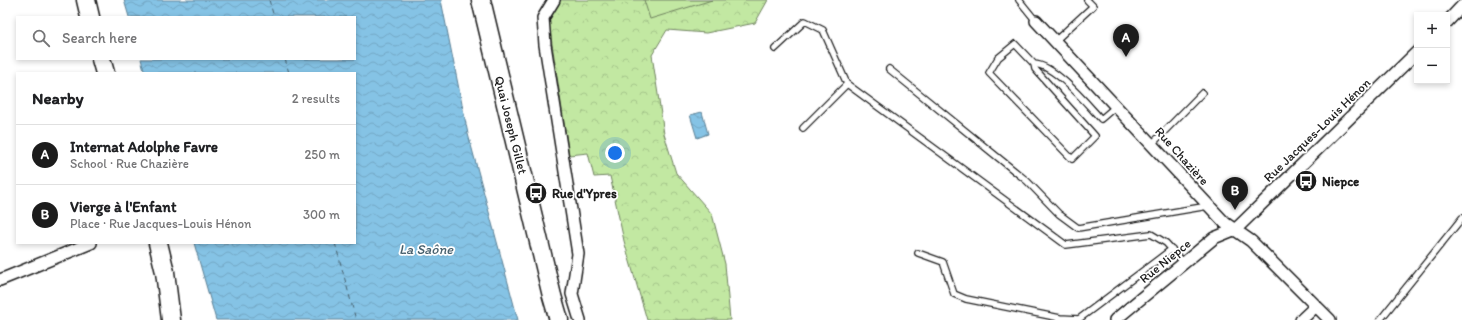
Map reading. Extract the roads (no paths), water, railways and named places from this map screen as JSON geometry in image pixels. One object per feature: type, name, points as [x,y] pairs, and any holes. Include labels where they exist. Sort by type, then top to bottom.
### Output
[{"type":"main road","points":[[86,0],[90,16]]},
{"type":"main road","name":"Quai Joseph Gillet","points":[[480,0],[559,320]]},
{"type":"main road","points":[[102,60],[105,72]]},
{"type":"main road","points":[[158,244],[165,272],[171,320]]},
{"type":"street","points":[[554,0],[543,18],[544,31],[578,254],[572,294],[580,320]]},
{"type":"street","points":[[1450,20],[1462,6]]},
{"type":"street","points":[[1450,21],[1462,12]]},
{"type":"street","name":"Rue Chazière","points":[[1036,21],[1116,105],[1208,206],[1225,223],[1236,229],[1251,241],[1330,320]]},
{"type":"street","name":"Rue Jacques-Louis Hénon","points":[[1236,229],[1414,55]]},
{"type":"street","name":"Rue Niepce","points":[[1115,320],[1214,238],[1236,229]]},
{"type":"street","points":[[0,280],[89,244]]},
{"type":"street","points":[[1301,320],[1316,306]]},
{"type":"lane","points":[[1018,0],[1036,21]]},
{"type":"lane","points":[[1055,41],[1093,6],[1088,0]]},
{"type":"lane","points":[[775,49],[805,21],[823,30],[847,84],[1066,245],[1151,234],[1172,249],[1184,263]]},
{"type":"lane","points":[[1034,64],[1035,69],[1095,136],[1072,159],[989,73],[998,58],[1015,44],[1034,64],[1040,64],[1066,82],[1101,119],[1116,105]]},
{"type":"lane","points":[[889,69],[1027,181],[1059,214],[1078,228],[1208,206]]},
{"type":"lane","points":[[803,128],[847,84]]},
{"type":"lane","points":[[1152,144],[1202,93]]},
{"type":"lane","points":[[1380,320],[1462,218]]},
{"type":"lane","points":[[918,253],[943,262],[954,294],[966,299],[1053,317],[1079,319],[1172,249]]},
{"type":"water","name":"La Saône","points":[[124,0],[441,0],[468,134],[518,320],[216,320],[194,244],[356,244],[356,72],[145,72],[141,60],[356,60],[356,16],[129,16]]},
{"type":"water","points":[[702,112],[708,134],[697,138],[690,115]]},
{"type":"place","name":"Internat Adolphe Favre","points":[[1126,57]]},
{"type":"place","name":"Niepce","points":[[1306,181]]},
{"type":"place","name":"Rue d'Ypres","points":[[536,193]]},
{"type":"place","name":"Vierge à l'Enfant","points":[[1235,210]]}]
